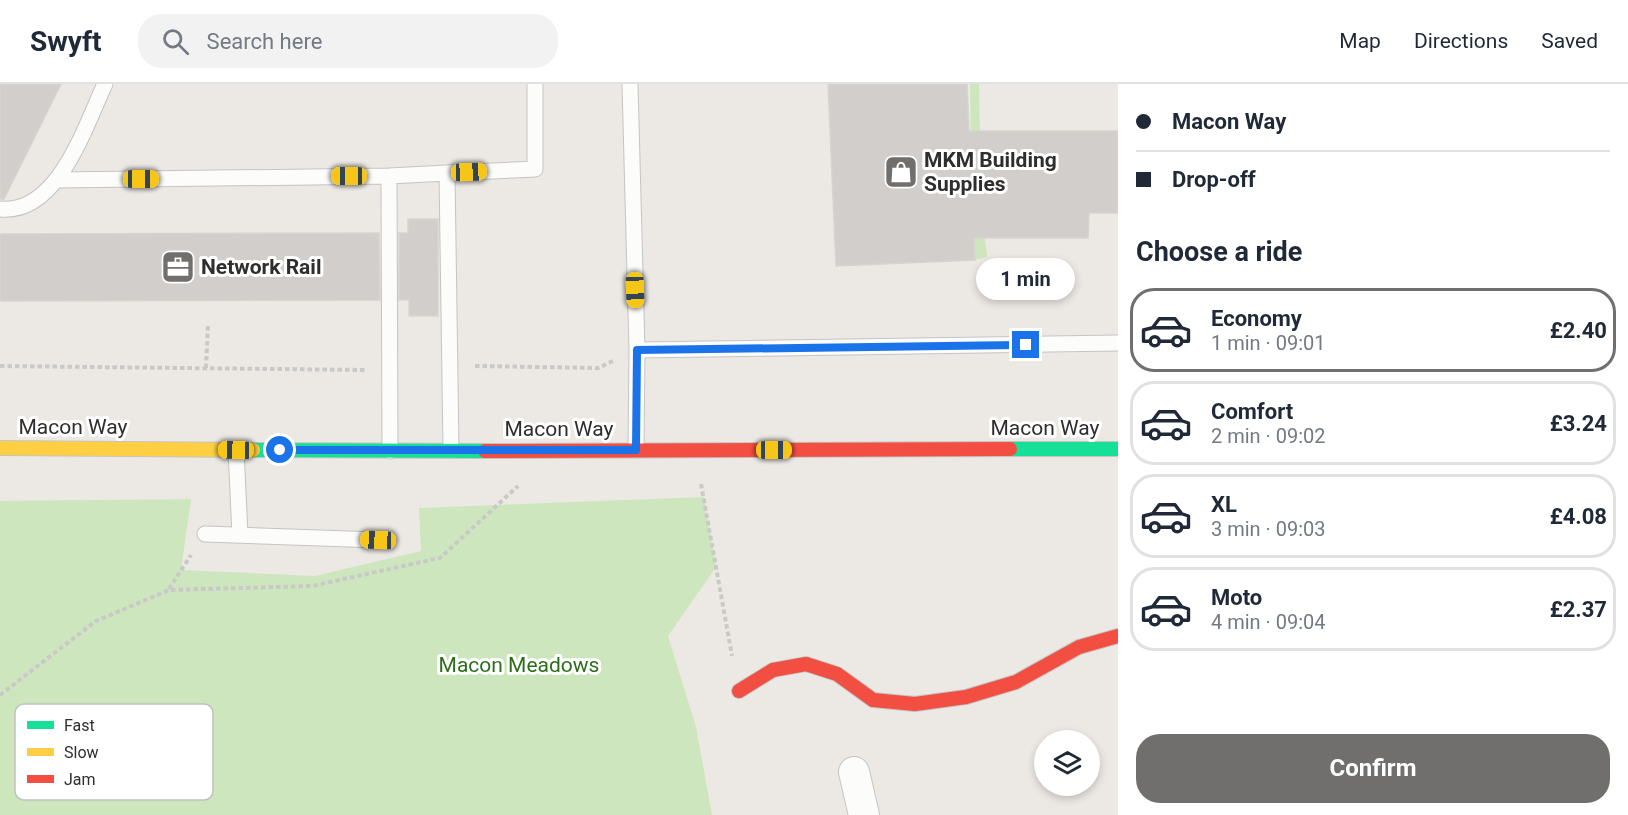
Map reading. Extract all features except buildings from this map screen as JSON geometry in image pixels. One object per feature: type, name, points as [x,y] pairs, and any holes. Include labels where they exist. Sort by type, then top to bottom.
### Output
[{"type":"main road","name":"Macon Way","points":[[0,448],[390,451],[1118,449]]},
{"type":"main road","points":[[739,691],[772,670],[806,664],[837,674],[873,700],[915,704],[966,697],[1016,682],[1079,647],[1118,636]]},
{"type":"street","points":[[854,772],[864,815]]},
{"type":"lane","points":[[0,209],[9,210],[40,198],[57,180],[105,84]]},
{"type":"lane","points":[[57,180],[389,176],[536,169],[535,84]]},
{"type":"lane","points":[[630,84],[637,350],[636,450]]},
{"type":"lane","points":[[447,172],[451,450]]},
{"type":"lane","points":[[389,176],[390,451]]},
{"type":"lane","points":[[637,350],[1118,343]]},
{"type":"lane","points":[[236,450],[240,535]]},
{"type":"lane","points":[[205,534],[378,540]]},
{"type":"path","points":[[206,368],[208,324]]},
{"type":"path","points":[[450,365],[598,368],[637,350]]},
{"type":"path","points":[[0,366],[390,369]]},
{"type":"path","points":[[701,483],[739,691]]},
{"type":"path","points":[[0,694],[96,621],[169,590],[312,586],[440,558],[518,485]]},
{"type":"path","points":[[169,590],[205,534]]},
{"type":"green space","points":[[970,84],[979,84],[981,201],[987,257],[975,260],[967,220],[971,162]]},
{"type":"green space","name":"Macon Meadows","points":[[704,497],[716,567],[668,636],[696,727],[712,815],[0,815],[0,501],[191,499],[181,570],[315,576],[421,551],[419,508]]},
{"type":"traffic: fast","points":[[1010,449],[1118,449]]},
{"type":"traffic: fast","points":[[253,450],[485,451]]},
{"type":"traffic: slow","points":[[0,448],[253,450]]},
{"type":"traffic: jam","points":[[485,451],[1010,449]]},
{"type":"traffic: jam","points":[[739,691],[773,670],[806,664],[837,674],[873,700],[915,704],[966,697],[1016,682],[1079,647],[1118,636]]},
{"type":"place","name":"MKM Building Supplies","points":[[901,172]]},
{"type":"place","name":"Network Rail","points":[[178,267]]},
{"type":"route","points":[[280,450],[636,450],[637,350],[1026,345]]}]
